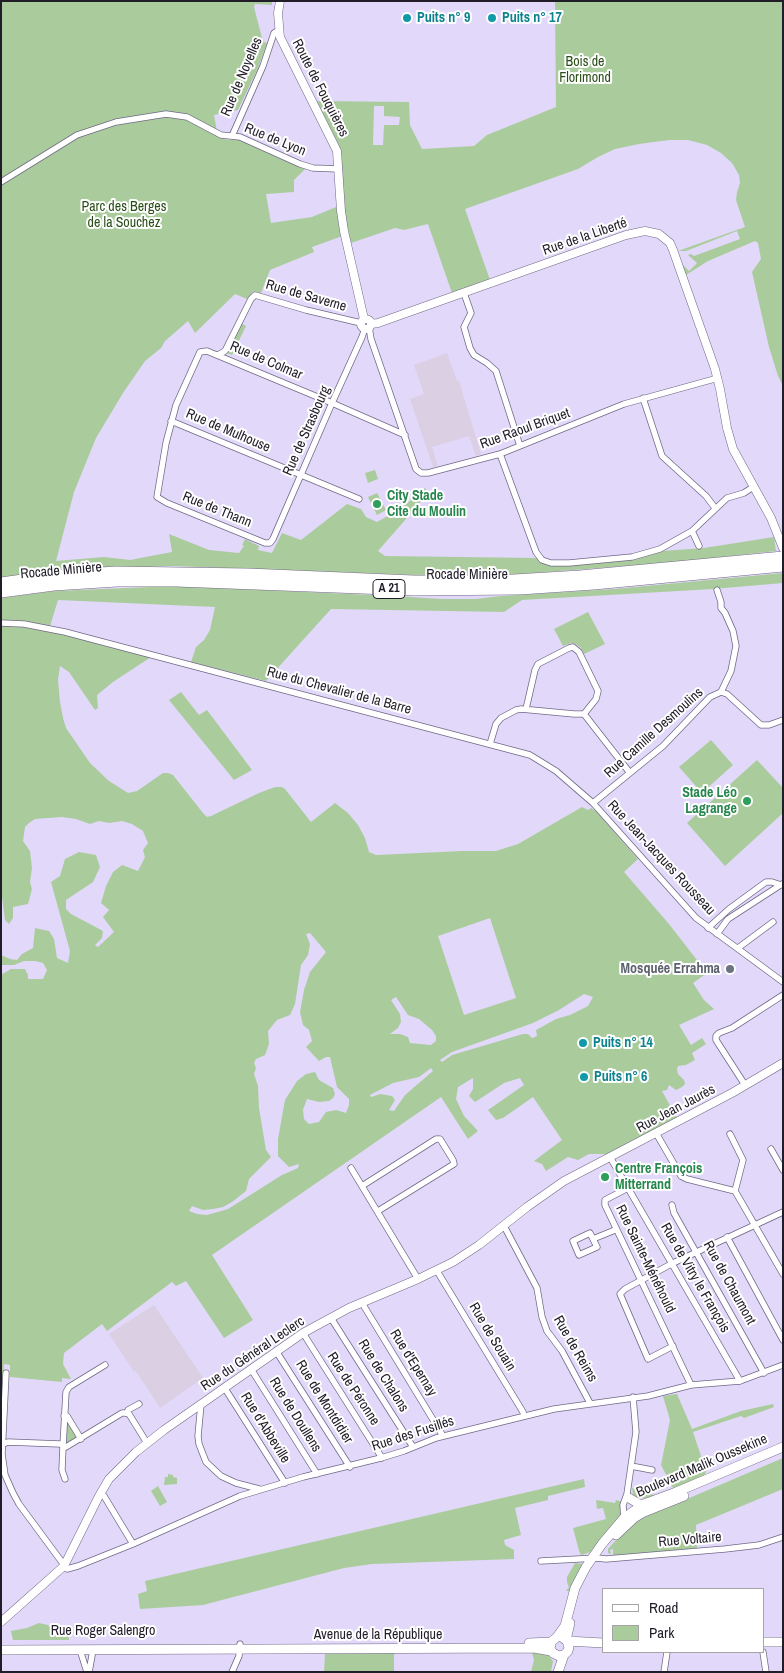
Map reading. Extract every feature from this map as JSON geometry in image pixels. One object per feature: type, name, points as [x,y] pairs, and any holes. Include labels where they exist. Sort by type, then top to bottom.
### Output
[{"type":"highway","name":"Rocade Minière","points":[[1,583],[52,576],[116,572],[239,574],[405,581],[497,581],[779,562]]},
{"type":"highway","name":"Rocade Minière","points":[[1,592],[117,581],[176,581],[414,590],[520,589],[594,584],[779,562]]},
{"type":"main road","name":"Boulevard Malik Oussekine","points":[[560,1646],[578,1582],[630,1516],[644,1504],[783,1447]]},
{"type":"main road","name":"Boulevard Malik Oussekine","points":[[630,1516],[783,1454]]},
{"type":"main road","points":[[628,1496],[639,1504],[644,1504]]},
{"type":"main road","points":[[764,1642],[783,1642]]},
{"type":"main road","name":"Avenue de la République","points":[[560,1646],[578,1643],[602,1643]]},
{"type":"main road","name":"Rue Roger Salengro","points":[[1,1644],[205,1647]]},
{"type":"main road","points":[[557,1672],[560,1646]]},
{"type":"main road","name":"Avenue de la République","points":[[205,1647],[560,1646],[602,1648]]},
{"type":"main road","name":"Rue Roger Salengro","points":[[1,1650],[205,1647]]},
{"type":"main road","points":[[764,1647],[783,1647]]},
{"type":"street","name":"Route de Fouquières","points":[[280,1],[278,13],[279,30],[284,45],[336,147],[344,231],[366,326]]},
{"type":"street","name":"Rue de Noyelles","points":[[232,136],[263,66],[274,33],[279,30]]},
{"type":"street","name":"Rue de Lyon","points":[[1,182],[78,135],[116,122],[159,115],[187,117],[221,135],[240,137],[313,168],[339,169]]},
{"type":"street","name":"Rue de la Liberté","points":[[366,326],[626,235],[640,231],[652,232],[665,238],[673,250],[718,378],[730,443],[735,456],[771,518],[783,548]]},
{"type":"street","points":[[464,293],[471,313],[464,327],[470,348],[474,355],[496,371],[520,446]]},
{"type":"street","name":"Rue de Saverne","points":[[218,355],[225,351],[251,298],[255,295],[366,326]]},
{"type":"street","name":"Rue Raoul Briquet","points":[[366,326],[416,469],[421,474],[500,454],[624,404],[718,378]]},
{"type":"street","name":"Rue de Strasbourg","points":[[270,543],[366,326]]},
{"type":"street","name":"Rue de Colmar","points":[[171,421],[200,352],[207,351],[405,435]]},
{"type":"street","points":[[643,398],[664,458],[706,496],[715,508]]},
{"type":"street","name":"Rue de Mulhouse","points":[[171,421],[358,499]]},
{"type":"street","name":"Rue de Thann","points":[[171,421],[158,497],[160,500],[264,543],[270,543]]},
{"type":"street","points":[[500,454],[536,552],[546,562],[569,563],[646,554],[692,531],[727,498],[744,493],[753,487]]},
{"type":"street","points":[[692,531],[699,546]]},
{"type":"street","points":[[717,590],[721,608],[733,631],[736,646],[731,671],[721,692]]},
{"type":"street","name":"Rue du Chevalier de la Barre","points":[[1,623],[24,624],[65,632],[524,753],[537,758],[556,771],[593,803]]},
{"type":"street","points":[[526,709],[538,664],[573,647],[579,652],[598,691],[596,699],[584,714]]},
{"type":"street","name":"Rue Camille Desmoulins","points":[[593,803],[663,746],[710,696],[721,692],[727,694],[761,725],[768,725],[783,720]]},
{"type":"street","points":[[490,744],[494,726],[498,721],[516,710],[526,709],[584,714]]},
{"type":"street","points":[[584,714],[630,773]]},
{"type":"street","name":"Rue Jean-Jacques Rousseau","points":[[593,803],[696,918],[783,982]]},
{"type":"street","points":[[708,928],[729,909],[766,882],[782,885]]},
{"type":"street","points":[[717,934],[728,919],[782,885]]},
{"type":"street","points":[[738,948],[773,922]]},
{"type":"street","points":[[745,1085],[716,1040],[716,1036],[732,1028],[783,995]]},
{"type":"street","name":"Rue Jean Jaurès","points":[[578,1173],[656,1133],[783,1063]]},
{"type":"street","points":[[656,1133],[681,1176],[736,1191]]},
{"type":"street","points":[[730,1134],[743,1160],[736,1191],[783,1274]]},
{"type":"street","points":[[362,1186],[436,1139],[440,1139],[454,1164],[378,1211]]},
{"type":"street","points":[[771,1149],[783,1170]]},
{"type":"street","name":"Rue Sainte-Ménéhould","points":[[610,1157],[628,1188],[605,1200],[605,1205],[691,1385]]},
{"type":"street","points":[[351,1168],[418,1279]]},
{"type":"street","name":"Rue du Général Leclerc","points":[[1,1622],[64,1566],[100,1493],[117,1470],[147,1443],[303,1333],[362,1303],[437,1271],[469,1253],[550,1190],[578,1173]]},
{"type":"street","name":"Rue de Vitry le François","points":[[628,1188],[740,1382]]},
{"type":"street","name":"Rue de Chaumont","points":[[672,1205],[674,1212],[764,1373]]},
{"type":"street","points":[[673,1346],[648,1359],[620,1294],[625,1289],[672,1263],[783,1212]]},
{"type":"street","name":"Rue de Reims","points":[[504,1226],[538,1288],[542,1317],[547,1331],[562,1351],[590,1403]]},
{"type":"street","points":[[593,1239],[616,1230]]},
{"type":"street","points":[[726,1237],[780,1329],[783,1340]]},
{"type":"street","name":"Rue de Souain","points":[[437,1271],[524,1416]]},
{"type":"street","name":"Rue d'Epernay","points":[[362,1303],[443,1436]]},
{"type":"street","name":"Rue de Chalons","points":[[331,1318],[413,1448]]},
{"type":"street","name":"Rue de Péronne","points":[[303,1333],[382,1458]]},
{"type":"street","name":"Rue de Montdidier","points":[[276,1351],[350,1467]]},
{"type":"street","points":[[64,1478],[62,1470],[66,1392],[105,1365]]},
{"type":"street","name":"Rue des Fusillés","points":[[64,1566],[72,1568],[133,1544],[240,1496],[382,1458],[443,1436],[554,1409],[661,1393],[691,1385],[740,1382],[783,1365]]},
{"type":"street","name":"Rue de Doullens","points":[[251,1369],[317,1474]]},
{"type":"street","points":[[6,1373],[2,1444],[4,1466],[13,1493],[64,1566]]},
{"type":"street","name":"Rue d'Abbeville","points":[[224,1387],[285,1483]]},
{"type":"street","points":[[630,1516],[628,1496],[636,1432],[632,1397]]},
{"type":"street","points":[[2,1444],[8,1442],[60,1444],[66,1447],[122,1413],[127,1413],[139,1404]]},
{"type":"street","points":[[201,1404],[198,1436],[206,1462],[221,1476],[236,1483],[262,1490]]},
{"type":"street","points":[[127,1413],[147,1443]]},
{"type":"street","points":[[64,1416],[67,1416],[81,1439]]},
{"type":"street","points":[[631,1466],[652,1470]]},
{"type":"street","points":[[100,1493],[104,1496],[133,1544]]},
{"type":"street","points":[[628,1496],[623,1505],[630,1516]]},
{"type":"street","name":"Rue Voltaire","points":[[541,1560],[606,1559],[752,1547],[783,1537]]},
{"type":"street","points":[[232,1672],[239,1656],[240,1647]]},
{"type":"street","points":[[80,1650],[88,1672]]},
{"type":"street","points":[[88,1672],[93,1650]]},
{"type":"street","points":[[664,1672],[667,1653]]},
{"type":"street","points":[[763,1653],[766,1672]]},
{"type":"shaded area","points":[[447,353],[457,381],[459,381],[481,454],[476,456],[469,436],[432,447],[438,466],[433,467],[410,399],[424,394],[414,365]]},
{"type":"shaded area","points":[[154,1305],[203,1378],[160,1408],[109,1334]]},
{"type":"green space","name":"Parc des Berges de la Souchez","points":[[1,1],[272,1],[272,5],[255,4],[254,7],[262,38],[267,43],[258,68],[238,110],[214,115],[218,137],[228,140],[240,140],[305,169],[294,180],[294,192],[266,194],[271,223],[312,217],[336,207],[337,210],[344,209],[340,148],[316,101],[409,102],[410,125],[422,149],[474,146],[487,135],[556,107],[555,1],[783,1],[783,386],[769,347],[752,272],[761,259],[758,243],[755,241],[708,261],[686,275],[682,264],[689,271],[697,263],[688,255],[694,256],[740,239],[737,231],[686,251],[678,251],[745,227],[736,200],[740,183],[739,175],[732,163],[721,153],[707,145],[688,140],[669,140],[615,149],[578,169],[465,209],[490,280],[452,293],[428,224],[404,230],[395,228],[351,243],[348,234],[312,247],[314,252],[270,270],[261,293],[253,291],[247,299],[235,294],[195,333],[188,321],[145,361],[96,438],[74,492],[56,561],[104,557],[130,560],[172,552],[169,534],[209,550],[239,553],[244,546],[242,545],[245,539],[259,546],[258,550],[272,553],[282,533],[301,540],[347,504],[361,509],[366,517],[377,522],[400,509],[425,488],[429,495],[426,496],[378,551],[385,556],[537,558],[543,562],[633,558],[662,551],[704,548],[774,537],[776,551],[677,562],[521,574],[413,575],[171,566],[112,568],[1,578]],"holes":[[[374,106],[384,106],[384,116],[400,117],[399,125],[384,125],[383,145],[373,145]]]},
{"type":"green space","points":[[241,323],[246,326],[232,355],[227,353]]},
{"type":"green space","points":[[375,470],[378,479],[368,483],[365,473]]},
{"type":"green space","name":"City Stade Cite du Moulin","points":[[377,493],[386,510],[377,515],[368,497]]},
{"type":"green space","points":[[783,573],[783,583],[522,600],[504,612],[331,609],[266,681],[191,662],[196,647],[204,640],[210,630],[215,607],[58,600],[50,626],[1,621],[1,598],[54,591],[175,586],[441,599],[476,599],[614,589]]},
{"type":"green space","points":[[588,612],[605,644],[584,654],[576,644],[571,643],[563,646],[554,629]]},
{"type":"green space","points":[[1,625],[62,633],[151,657],[97,695],[98,708],[95,710],[69,672],[60,666],[58,680],[60,702],[66,728],[90,763],[109,781],[128,793],[137,791],[163,773],[168,773],[173,775],[207,817],[259,793],[275,787],[282,787],[311,822],[335,803],[348,813],[358,825],[365,838],[369,852],[376,855],[496,851],[518,844],[582,807],[588,810],[591,808],[597,812],[638,859],[624,872],[669,924],[707,973],[693,983],[704,1000],[714,1009],[679,1025],[691,1045],[702,1038],[706,1044],[692,1053],[695,1060],[686,1065],[678,1066],[678,1074],[685,1084],[676,1090],[669,1085],[667,1090],[662,1091],[677,1118],[607,1154],[589,1154],[578,1160],[568,1157],[546,1171],[542,1164],[534,1161],[562,1140],[533,1097],[503,1118],[496,1120],[488,1110],[524,1085],[520,1078],[504,1083],[475,1102],[469,1096],[473,1089],[473,1078],[458,1087],[456,1099],[464,1116],[478,1131],[468,1139],[441,1097],[212,1255],[253,1320],[224,1338],[186,1281],[176,1286],[172,1282],[107,1331],[102,1324],[64,1353],[63,1364],[71,1379],[62,1378],[62,1382],[10,1377],[10,1365],[4,1364],[1,1430],[1,975],[11,969],[25,969],[28,979],[43,979],[47,970],[43,963],[35,961],[24,961],[14,965],[1,965],[1,955],[17,960],[22,954],[33,948],[35,928],[49,931],[54,939],[57,958],[68,963],[70,951],[51,882],[60,876],[65,859],[79,852],[96,855],[100,867],[93,882],[66,900],[66,909],[71,914],[103,931],[102,938],[95,945],[98,947],[114,932],[103,917],[109,910],[101,903],[106,886],[113,872],[122,865],[138,871],[145,857],[143,850],[148,843],[143,831],[132,824],[122,821],[109,823],[99,821],[90,824],[62,817],[35,819],[25,827],[23,841],[30,851],[32,868],[30,882],[32,889],[28,904],[13,907],[13,918],[9,924],[5,920],[1,889]],"holes":[[[490,918],[516,998],[464,1015],[438,936]],[[310,933],[326,952],[310,972],[304,990],[300,1012],[303,1025],[309,1030],[312,1041],[306,1047],[319,1061],[330,1057],[337,1087],[349,1099],[346,1113],[336,1110],[326,1112],[319,1122],[309,1124],[304,1119],[303,1110],[307,1099],[319,1102],[329,1101],[335,1094],[333,1088],[319,1080],[315,1072],[306,1074],[297,1081],[285,1100],[278,1139],[278,1156],[289,1167],[299,1164],[298,1168],[282,1175],[228,1209],[207,1215],[189,1211],[192,1206],[203,1210],[223,1207],[232,1202],[246,1191],[249,1179],[271,1157],[266,1150],[259,1108],[258,1086],[254,1074],[256,1068],[254,1063],[256,1059],[265,1055],[269,1044],[268,1031],[277,1020],[290,1015],[295,1004],[301,965],[308,955],[310,944],[306,934]],[[584,994],[593,997],[588,1006],[570,1015],[556,1019],[536,1030],[537,1036],[532,1038],[528,1034],[523,1034],[452,1055],[442,1062],[440,1060],[452,1052],[533,1023],[559,1010]],[[396,997],[408,1015],[419,1019],[432,1030],[436,1036],[436,1041],[431,1045],[410,1043],[408,1037],[400,1034],[390,1034],[398,1028],[401,1022],[400,1014],[391,1000]],[[431,1068],[433,1071],[405,1095],[394,1111],[389,1110],[395,1100],[392,1096],[380,1094],[371,1097],[370,1095],[393,1083],[419,1077]]]},
{"type":"green space","points":[[181,692],[199,715],[207,710],[252,770],[234,780],[169,700]]},
{"type":"green space","points":[[711,740],[733,765],[702,793],[679,767]]},
{"type":"green space","name":"Stade Léo Lagrange","points":[[757,760],[783,788],[783,813],[725,866],[687,823]]},
{"type":"green space","points":[[677,1394],[692,1429],[741,1411],[773,1404],[774,1407],[744,1418],[741,1416],[693,1432],[706,1471],[704,1477],[674,1490],[661,1465],[670,1420],[663,1396]]},
{"type":"green space","points":[[67,1423],[69,1423],[77,1438],[67,1444]]},
{"type":"green space","points":[[783,1458],[783,1489],[696,1525],[697,1548],[613,1556],[613,1549],[610,1550],[611,1554],[608,1553],[608,1549],[628,1527],[641,1517]]},
{"type":"green space","points":[[168,1474],[177,1478],[177,1484],[164,1485],[165,1477],[168,1477]]},
{"type":"green space","points":[[584,1479],[585,1487],[548,1496],[548,1500],[515,1508],[521,1535],[504,1540],[505,1545],[514,1550],[514,1559],[372,1564],[344,1568],[203,1605],[140,1609],[138,1594],[147,1591],[145,1581]]},
{"type":"green space","points":[[158,1486],[167,1502],[160,1506],[151,1491]]},
{"type":"green space","points":[[632,1488],[657,1496],[638,1499],[633,1495]]},
{"type":"green space","points":[[596,1500],[615,1503],[616,1500],[620,1501],[622,1503],[622,1516],[591,1552],[581,1555],[573,1528],[606,1519],[603,1508],[597,1509]]},
{"type":"green space","points":[[575,1563],[583,1564],[571,1592],[569,1592],[566,1590],[569,1588],[567,1577]]},
{"type":"green space","points":[[39,1623],[48,1625],[54,1631],[69,1628],[69,1640],[13,1640],[11,1631],[27,1628]]},
{"type":"green space","points":[[394,1653],[394,1672],[324,1672],[325,1654]]},
{"type":"green space","points":[[532,1653],[547,1654],[553,1661],[551,1672],[531,1672],[534,1660]]},
{"type":"place","name":"Puits n° 9","points":[[407,18]]},
{"type":"place","name":"Puits n° 17","points":[[492,18]]},
{"type":"place","name":"City Stade Cite du Moulin","points":[[377,504]]},
{"type":"place","name":"Stade Léo Lagrange","points":[[747,801]]},
{"type":"place","name":"Mosquée Errahma","points":[[730,969]]},
{"type":"place","name":"Puits n° 14","points":[[583,1043]]},
{"type":"place","name":"Puits n° 6","points":[[584,1077]]},
{"type":"place","name":"Centre François Mitterrand","points":[[605,1177]]},
{"type":"park label","name":"Bois de Florimond","points":[[585,70]]}]
